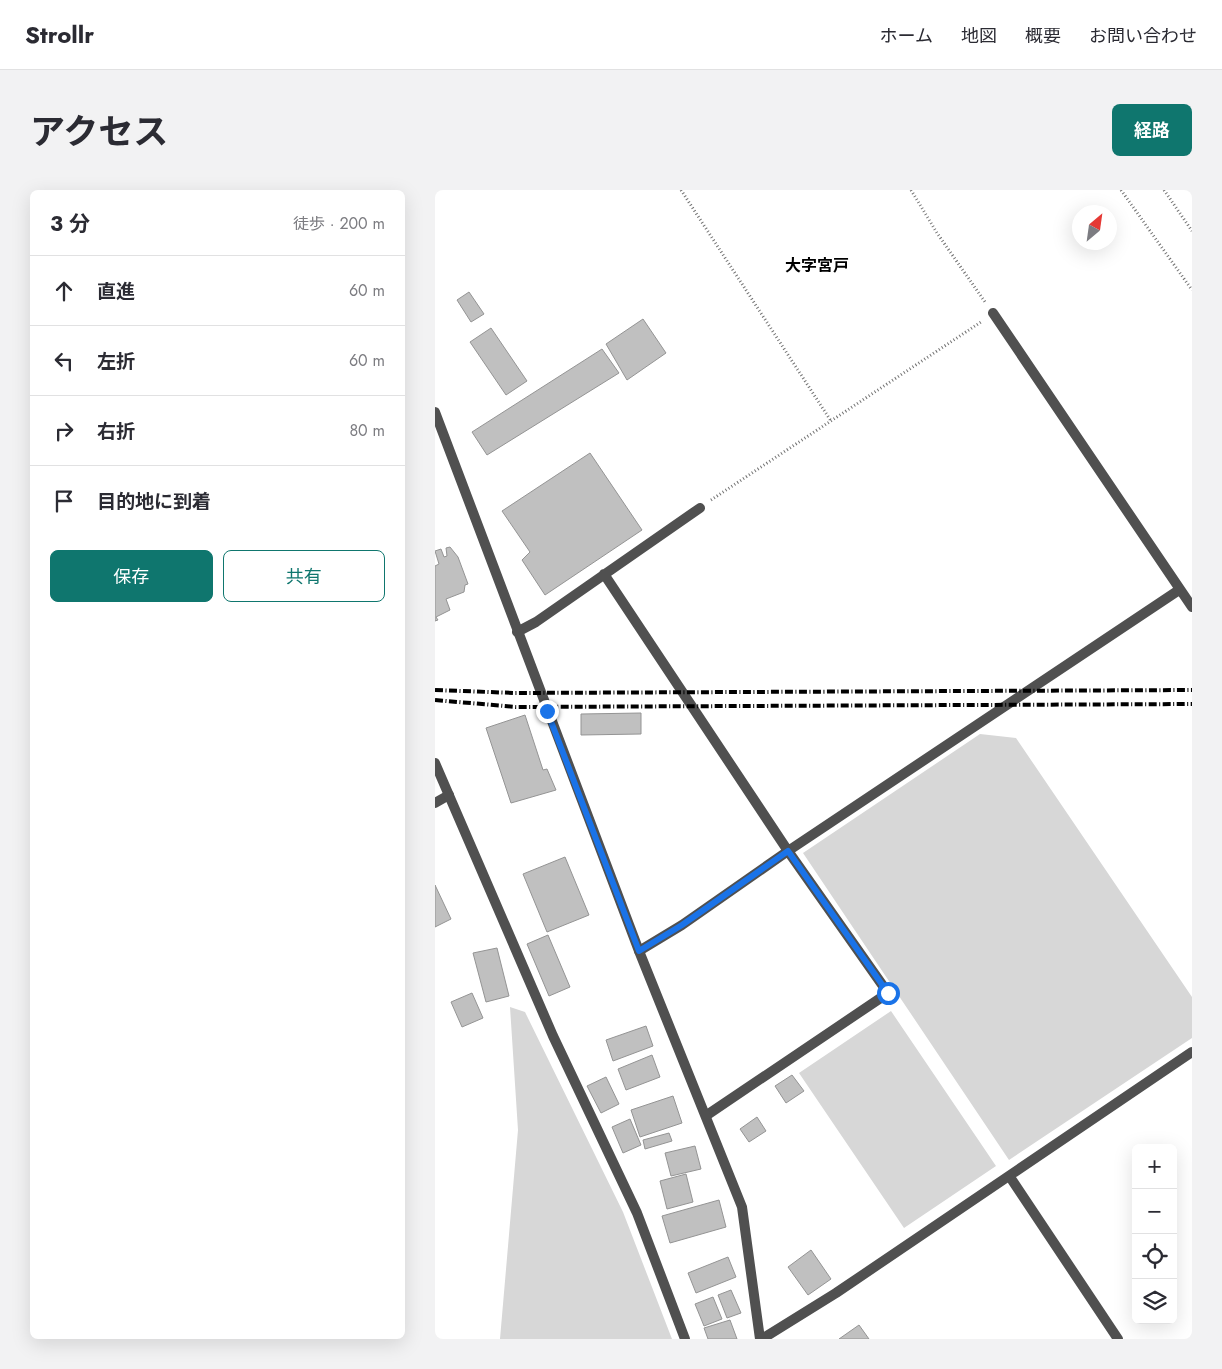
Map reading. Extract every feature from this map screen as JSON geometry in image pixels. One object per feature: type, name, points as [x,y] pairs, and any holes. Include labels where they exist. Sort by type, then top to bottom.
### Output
[{"type":"street","points":[[993,313],[1192,607]]},
{"type":"street","points":[[435,412],[639,951],[743,1206],[761,1339],[836,1293],[1192,1052]]},
{"type":"street","points":[[517,632],[536,622],[700,508]]},
{"type":"street","points":[[604,574],[788,851],[888,993],[707,1115]]},
{"type":"street","points":[[639,951],[682,925],[788,851],[1179,590]]},
{"type":"street","points":[[435,763],[553,1036],[637,1213],[685,1339]]},
{"type":"street","points":[[435,802],[449,795]]},
{"type":"street","points":[[1010,1177],[1118,1339]]},
{"type":"path","points":[[681,190],[831,421]]},
{"type":"path","points":[[700,508],[993,313],[937,233],[911,190]]},
{"type":"path","points":[[1121,190],[1192,290]]},
{"type":"path","points":[[1164,190],[1192,231]]},
{"type":"shaded area","points":[[980,734],[1016,738],[1192,997],[1192,1038],[1009,1160],[803,853]]},
{"type":"shaded area","points":[[510,1007],[525,1012],[623,1212],[672,1339],[500,1339],[518,1130]]},
{"type":"shaded area","points":[[891,1011],[996,1166],[904,1228],[799,1073]]},
{"type":"building","points":[[469,292],[484,314],[471,322],[457,300]]},
{"type":"building","points":[[643,319],[666,353],[627,380],[606,344]]},
{"type":"building","points":[[491,328],[527,381],[506,395],[470,342]]},
{"type":"building","points":[[602,349],[619,373],[487,455],[472,432]]},
{"type":"building","points":[[590,453],[642,530],[545,595],[522,560],[530,552],[502,511]]},
{"type":"building","points":[[450,547],[458,557],[468,584],[465,585],[464,592],[446,599],[450,610],[436,617],[438,620],[435,621],[435,566],[439,564],[435,551],[441,549],[444,557],[447,556],[446,548]]},
{"type":"building","points":[[641,713],[641,734],[581,735],[581,714]]},
{"type":"building","points":[[525,715],[543,770],[547,769],[556,790],[511,803],[486,728]]},
{"type":"building","points":[[565,857],[589,915],[547,932],[523,874]]},
{"type":"building","points":[[435,885],[451,919],[435,927]]},
{"type":"building","points":[[548,935],[570,987],[549,996],[527,944]]},
{"type":"building","points":[[497,948],[509,996],[486,1002],[473,953]]},
{"type":"building","points":[[472,993],[483,1018],[462,1027],[451,1002]]},
{"type":"building","points":[[646,1026],[653,1046],[613,1061],[606,1040]]},
{"type":"building","points":[[652,1055],[660,1077],[626,1090],[618,1069]]},
{"type":"building","points":[[792,1075],[804,1091],[786,1103],[775,1086]]},
{"type":"building","points":[[606,1077],[619,1104],[601,1113],[587,1086]]},
{"type":"building","points":[[673,1096],[682,1123],[640,1137],[631,1110]]},
{"type":"building","points":[[757,1117],[766,1131],[749,1142],[740,1129]]},
{"type":"building","points":[[630,1119],[641,1145],[623,1153],[612,1127]]},
{"type":"building","points":[[669,1133],[672,1141],[645,1149],[643,1140]]},
{"type":"building","points":[[695,1146],[701,1169],[671,1176],[665,1153]]},
{"type":"building","points":[[686,1174],[693,1202],[667,1209],[660,1181]]},
{"type":"building","points":[[719,1200],[726,1227],[670,1243],[662,1216]]},
{"type":"building","points":[[811,1250],[831,1279],[808,1295],[788,1267]]},
{"type":"building","points":[[728,1257],[736,1277],[696,1293],[688,1273]]},
{"type":"building","points":[[731,1290],[741,1313],[727,1318],[718,1295]]},
{"type":"building","points":[[713,1297],[722,1319],[704,1326],[695,1304]]},
{"type":"building","points":[[730,1320],[737,1339],[708,1339],[704,1328]]},
{"type":"building","points":[[859,1325],[869,1339],[839,1339]]},
{"type":"railway","points":[[435,690],[515,693],[1192,690]]},
{"type":"railway","points":[[435,700],[516,707],[1192,704]]},
{"type":"district","name":"大字宮戸","points":[[817,265]]},
{"type":"route","points":[[547,711],[639,951],[682,925],[788,851],[888,993]]}]
